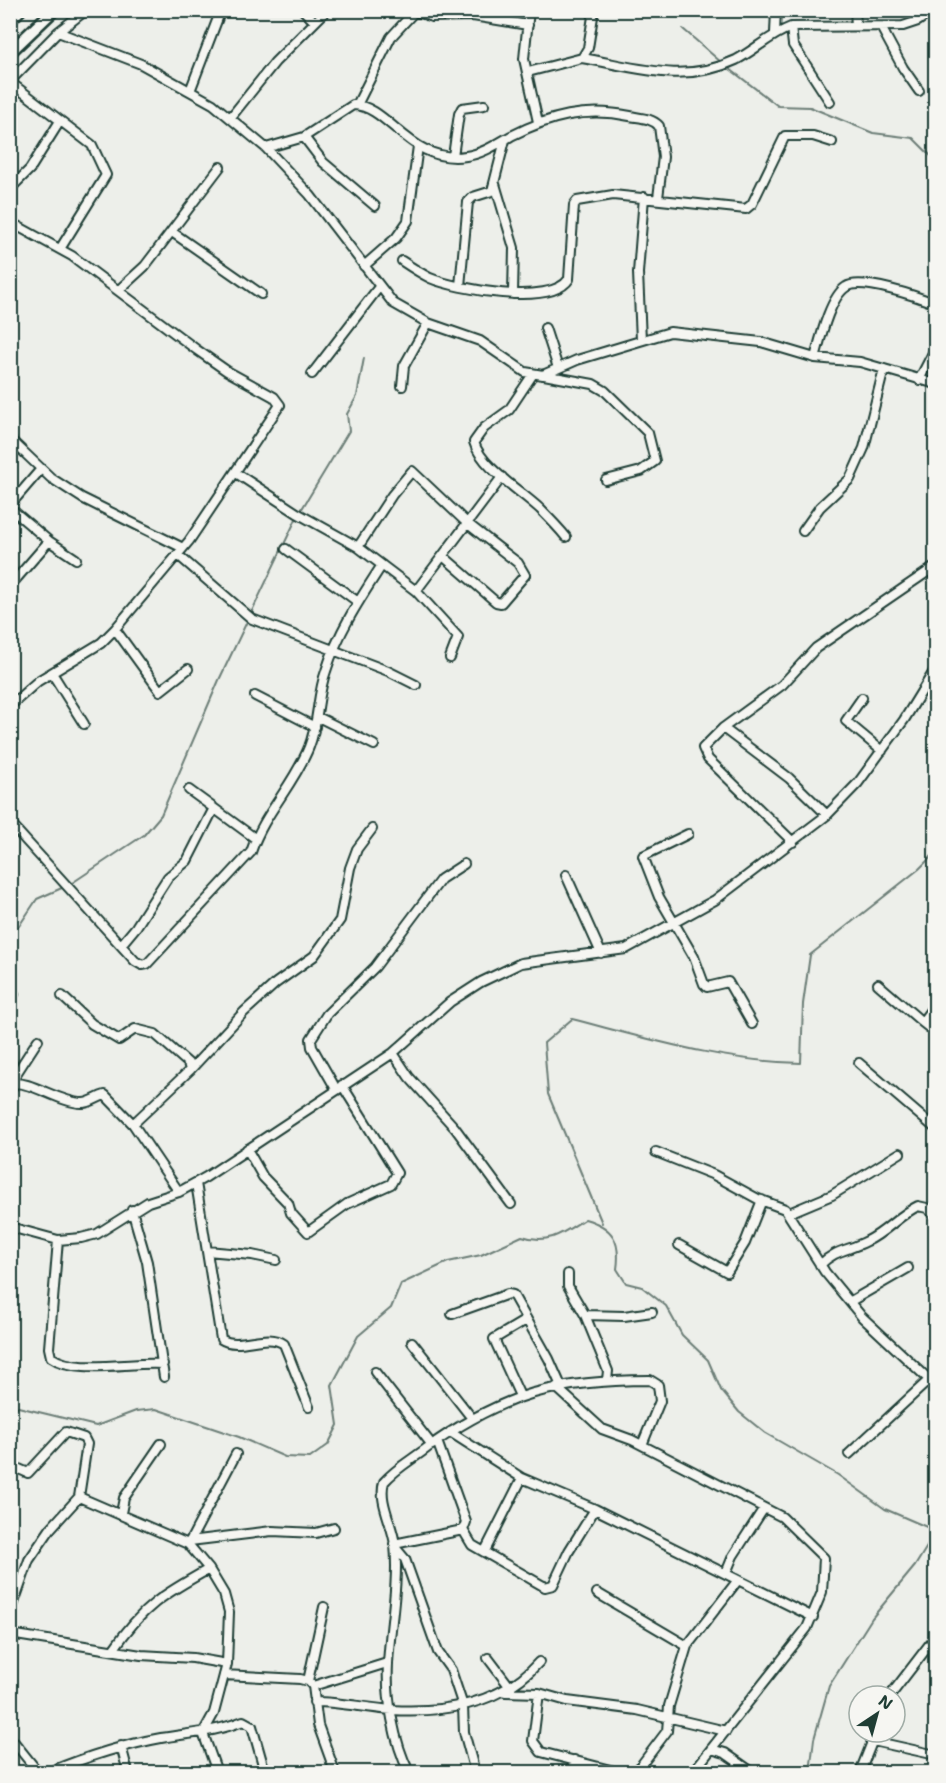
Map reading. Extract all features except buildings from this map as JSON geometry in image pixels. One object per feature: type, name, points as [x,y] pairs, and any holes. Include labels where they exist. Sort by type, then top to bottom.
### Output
[{"type":"highway","points":[[10,20],[20,10]]},
{"type":"highway","points":[[10,52],[54,10]]},
{"type":"street","points":[[60,249],[106,175],[92,145],[10,82],[58,32],[86,10]]},
{"type":"street","points":[[190,91],[221,10]]},
{"type":"street","points":[[303,10],[315,22]]},
{"type":"street","points":[[231,117],[266,72],[327,10]]},
{"type":"street","points":[[529,10],[524,59],[538,122]]},
{"type":"street","points":[[582,58],[588,48],[594,10]]},
{"type":"street","points":[[775,33],[776,10]]},
{"type":"street","points":[[855,10],[856,26]]},
{"type":"street","points":[[528,72],[582,58],[649,72],[695,73],[715,69],[738,58],[775,33],[791,27],[903,26],[918,21],[934,10]]},
{"type":"street","points":[[357,105],[391,37],[416,11],[432,17],[473,16],[528,25]]},
{"type":"street","points":[[791,27],[793,45],[830,102]]},
{"type":"street","points":[[881,27],[903,68],[919,91]]},
{"type":"street","points":[[58,32],[141,64],[231,117],[266,148],[309,195],[393,303],[428,323],[480,341],[516,367],[534,374],[593,384],[605,391],[648,433],[655,461],[641,471],[606,480]]},
{"type":"street","points":[[266,148],[304,137],[345,109],[357,105],[368,108],[417,146],[438,155],[453,156],[478,153],[538,122],[579,112],[618,114],[656,123],[661,131],[663,157],[658,198]]},
{"type":"street","points":[[453,156],[459,114],[462,108],[484,105]]},
{"type":"street","points":[[10,189],[30,169],[60,121]]},
{"type":"street","points":[[402,261],[432,278],[460,286],[485,292],[534,293],[566,283],[572,253],[574,205],[577,201],[613,195],[750,208],[782,139],[790,136],[813,136],[832,142]]},
{"type":"street","points":[[304,137],[324,162],[375,206]]},
{"type":"street","points":[[460,286],[468,202],[473,197],[492,191],[505,140]]},
{"type":"street","points":[[364,266],[396,238],[408,221],[417,146]]},
{"type":"street","points":[[120,290],[146,266],[220,168]]},
{"type":"street","points":[[495,184],[504,223],[514,248],[513,294]]},
{"type":"street","points":[[641,340],[638,273],[644,197]]},
{"type":"street","points":[[10,222],[60,249],[120,290],[220,366],[279,402],[278,411],[181,551],[115,629],[101,643],[52,673],[10,706]]},
{"type":"street","points":[[171,232],[261,294]]},
{"type":"street","points":[[815,358],[831,309],[844,288],[851,284],[885,288],[936,304]]},
{"type":"street","points":[[312,374],[379,287]]},
{"type":"street","points":[[402,386],[404,366],[428,323]]},
{"type":"street","points":[[545,328],[558,368]]},
{"type":"street","points":[[543,375],[558,368],[670,332],[761,342],[815,358],[860,362],[936,384]]},
{"type":"street","points":[[919,380],[936,346]]},
{"type":"street","points":[[803,531],[820,507],[850,479],[864,448],[884,369]]},
{"type":"street","points":[[534,374],[508,410],[484,428],[474,442],[476,449],[502,477],[539,508],[566,537]]},
{"type":"street","points":[[10,439],[41,469],[82,498],[181,551],[252,619],[334,650],[416,685]]},
{"type":"street","points":[[41,469],[10,507],[49,541],[76,559]]},
{"type":"street","points":[[358,547],[392,495],[412,471],[468,524],[518,563],[525,575],[507,599],[501,603],[495,602],[443,556]]},
{"type":"street","points":[[236,473],[291,510],[358,547],[416,591],[458,637],[450,658]]},
{"type":"street","points":[[416,591],[502,477]]},
{"type":"street","points":[[10,586],[49,541]]},
{"type":"street","points":[[286,549],[358,602]]},
{"type":"street","points":[[10,823],[121,945],[142,965],[153,960],[247,858],[261,824],[293,778],[315,727],[323,680],[350,614],[382,565]]},
{"type":"street","points":[[793,842],[704,753],[703,748],[723,728],[782,685],[816,648],[936,566]]},
{"type":"street","points":[[115,629],[160,691],[188,669]]},
{"type":"street","points":[[10,1227],[58,1239],[97,1233],[132,1210],[196,1184],[393,1053],[450,1002],[508,967],[601,953],[635,945],[648,934],[715,900],[827,815],[858,783],[882,751],[936,668]]},
{"type":"street","points":[[52,673],[84,724]]},
{"type":"street","points":[[255,696],[315,727]]},
{"type":"street","points":[[862,698],[846,721],[882,751]]},
{"type":"street","points":[[318,717],[374,745]]},
{"type":"street","points":[[723,728],[789,778],[827,815]]},
{"type":"street","points":[[189,790],[255,839]]},
{"type":"street","points":[[121,945],[136,927],[168,877],[187,861],[214,808]]},
{"type":"street","points":[[133,1124],[190,1070],[244,1012],[276,983],[314,956],[340,920],[350,868],[357,849],[372,829]]},
{"type":"street","points":[[688,834],[643,856],[659,897],[694,957],[704,984],[707,987],[728,982],[752,1024]]},
{"type":"street","points":[[247,1149],[263,1177],[288,1203],[291,1213],[308,1232],[347,1204],[391,1184],[397,1173],[312,1047],[311,1039],[327,1014],[375,967],[441,879],[464,864]]},
{"type":"street","points":[[566,875],[601,953]]},
{"type":"street","points":[[878,984],[936,1033]]},
{"type":"street","points":[[62,996],[93,1024],[119,1040],[135,1029],[155,1034],[188,1063],[190,1070]]},
{"type":"street","points":[[922,1022],[936,1003]]},
{"type":"street","points":[[12,1088],[16,1074],[38,1040]]},
{"type":"street","points":[[393,1053],[409,1077],[455,1128],[511,1204]]},
{"type":"street","points":[[859,1063],[936,1129]]},
{"type":"street","points":[[12,1088],[23,1083],[52,1097],[74,1103],[90,1102],[105,1095],[133,1124],[179,1192]]},
{"type":"street","points":[[656,1152],[714,1175],[789,1213],[820,1264],[862,1317],[936,1386]]},
{"type":"street","points":[[789,1213],[832,1195],[900,1153]]},
{"type":"street","points":[[196,1184],[221,1339],[230,1342],[275,1339],[284,1344],[309,1407]]},
{"type":"street","points":[[679,1245],[727,1272],[745,1243],[762,1200]]},
{"type":"street","points":[[820,1264],[835,1252],[873,1238],[901,1214],[918,1206],[927,1208],[936,1217]]},
{"type":"street","points":[[132,1210],[149,1268],[164,1377]]},
{"type":"street","points":[[58,1239],[49,1348],[51,1357],[58,1362],[94,1366],[141,1362],[163,1364]]},
{"type":"street","points":[[207,1251],[252,1255],[276,1260]]},
{"type":"street","points":[[851,1301],[908,1268]]},
{"type":"street","points":[[568,1274],[568,1286],[585,1315],[608,1371],[607,1380]]},
{"type":"street","points":[[452,1314],[508,1294],[516,1298],[549,1359],[558,1387],[597,1426],[642,1445],[782,1517],[824,1558],[822,1592],[813,1617],[793,1649],[769,1674],[754,1698],[693,1773]]},
{"type":"street","points":[[585,1315],[624,1316],[652,1312]]},
{"type":"street","points":[[520,1396],[494,1339],[526,1320]]},
{"type":"street","points":[[412,1342],[471,1417]]},
{"type":"street","points":[[375,1372],[434,1443],[466,1522],[463,1530]]},
{"type":"street","points":[[409,1773],[400,1749],[391,1710],[387,1663],[392,1634],[395,1545],[382,1493],[384,1482],[471,1417],[520,1396],[558,1387],[607,1380],[650,1380],[658,1384],[660,1401],[642,1445]]},
{"type":"street","points":[[849,1454],[929,1380]]},
{"type":"street","points":[[10,1465],[28,1473],[66,1432],[79,1436],[87,1444],[79,1497],[51,1528],[29,1560],[10,1614]]},
{"type":"street","points":[[450,1432],[522,1478],[595,1509],[813,1617]]},
{"type":"street","points":[[121,1513],[124,1498],[161,1444]]},
{"type":"street","points":[[189,1543],[236,1454]]},
{"type":"street","points":[[485,1551],[522,1478]]},
{"type":"street","points":[[79,1497],[189,1543],[224,1594],[229,1612],[227,1664],[214,1713],[203,1733],[217,1773]]},
{"type":"street","points":[[726,1574],[733,1556],[764,1508]]},
{"type":"street","points":[[463,1530],[472,1545],[550,1588],[595,1509]]},
{"type":"street","points":[[189,1543],[272,1531],[316,1533],[334,1528]]},
{"type":"street","points":[[395,1545],[463,1530]]},
{"type":"street","points":[[395,1545],[405,1559],[438,1652],[451,1670],[463,1706],[464,1732],[475,1773]]},
{"type":"street","points":[[113,1650],[129,1626],[157,1599],[209,1569]]},
{"type":"street","points":[[636,1773],[667,1731],[687,1646],[738,1580]]},
{"type":"street","points":[[597,1593],[687,1646]]},
{"type":"street","points":[[324,1606],[310,1683],[321,1734],[335,1773]]},
{"type":"street","points":[[10,1634],[141,1655],[193,1658],[227,1664]]},
{"type":"street","points":[[899,1684],[936,1636]]},
{"type":"street","points":[[488,1658],[507,1690]]},
{"type":"street","points":[[314,1702],[391,1710],[463,1706],[507,1690],[538,1662]]},
{"type":"street","points":[[224,1675],[310,1683],[387,1663]]},
{"type":"street","points":[[507,1690],[637,1710],[726,1731]]},
{"type":"street","points":[[538,1693],[534,1731],[535,1747],[541,1752],[618,1773]]},
{"type":"street","points":[[49,1773],[94,1754],[121,1746],[203,1733],[248,1722],[252,1726],[265,1773]]},
{"type":"street","points":[[10,1737],[38,1773]]},
{"type":"street","points":[[860,1773],[872,1744]]},
{"type":"street","points":[[886,1744],[936,1755]]},
{"type":"street","points":[[121,1746],[128,1773]]},
{"type":"street","points":[[711,1749],[725,1753],[752,1773]]},
{"type":"street","points":[[572,1773],[574,1760]]},
{"type":"waterway","points":[[683,29],[722,63]]},
{"type":"waterway","points":[[726,66],[778,106],[810,107],[873,133],[913,138],[936,161]]},
{"type":"waterway","points":[[300,512],[349,431],[347,414],[357,396],[364,358]]},
{"type":"waterway","points":[[69,885],[144,835],[161,815],[219,680],[297,517]]},
{"type":"waterway","points":[[602,1223],[548,1094],[544,1043],[572,1019],[714,1054],[772,1062],[801,1063],[803,1004],[810,955],[919,869],[936,852]]},
{"type":"waterway","points":[[10,931],[19,926],[37,899],[64,887]]},
{"type":"waterway","points":[[10,1405],[96,1426],[136,1411],[156,1409],[239,1437],[285,1457],[310,1458],[328,1445],[338,1425],[332,1385],[358,1336],[391,1308],[401,1284],[448,1262],[481,1255],[522,1236],[540,1239],[555,1236],[585,1219],[602,1226],[613,1236],[618,1250],[617,1269],[626,1283],[642,1287],[666,1306],[682,1335],[708,1360],[721,1390],[739,1412],[765,1433],[838,1475],[885,1509],[936,1531]]},
{"type":"waterway","points":[[810,1772],[814,1739],[829,1686],[872,1618],[915,1566],[936,1532]]}]
